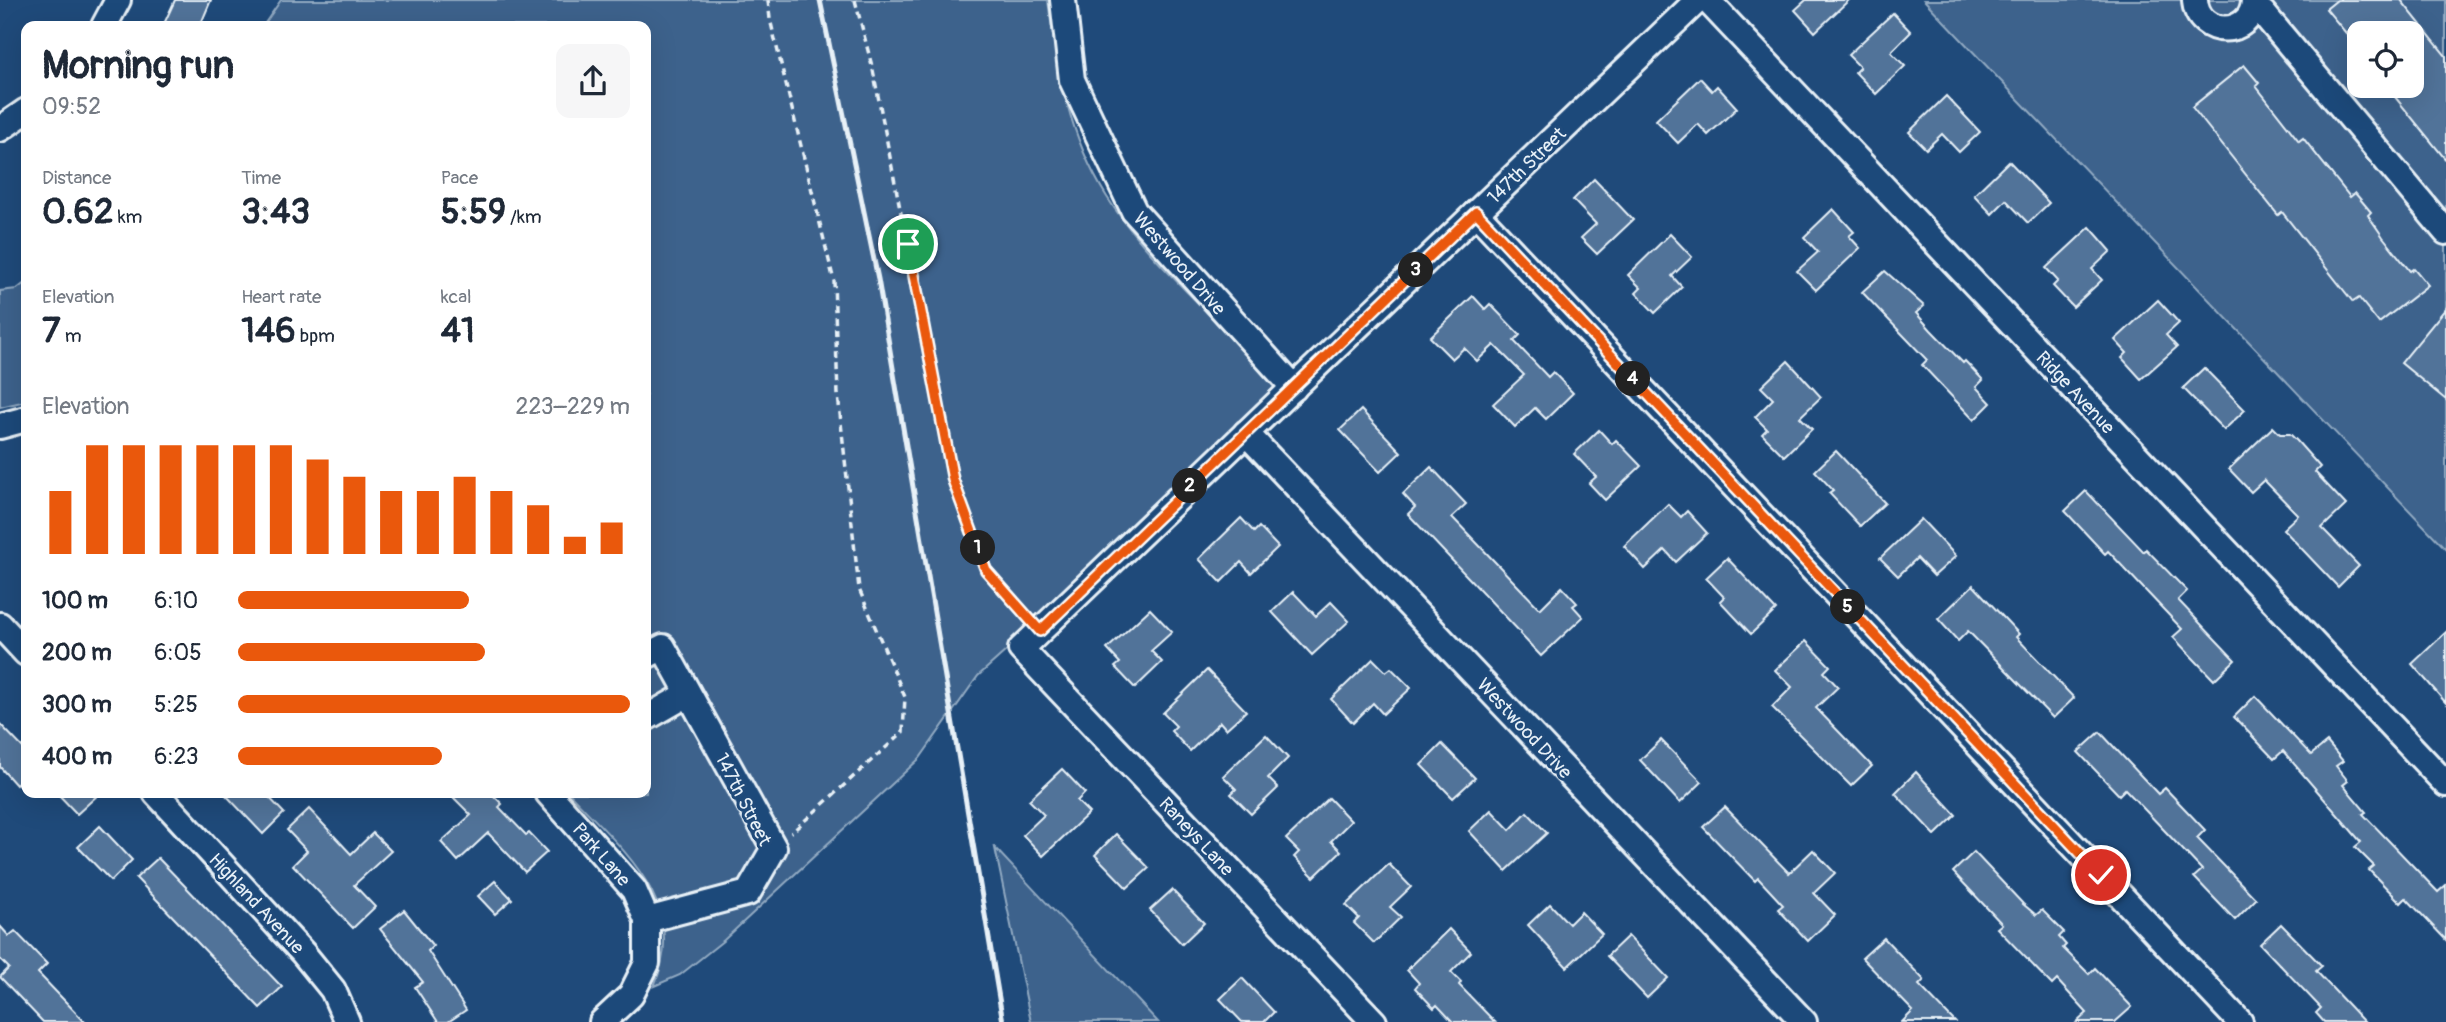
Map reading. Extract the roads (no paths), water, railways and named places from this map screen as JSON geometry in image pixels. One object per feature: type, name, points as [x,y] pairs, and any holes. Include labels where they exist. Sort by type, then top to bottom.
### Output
[{"type":"street","points":[[107,21],[118,0]]},
{"type":"street","name":"Westwood Drive","points":[[1063,0],[1072,80],[1134,211],[1294,388]]},
{"type":"street","name":"147th Street","points":[[1021,649],[1698,0]]},
{"type":"street","name":"Ridge Avenue","points":[[1707,0],[2446,784]]},
{"type":"street","points":[[2195,0],[2199,16],[2217,30],[2240,26],[2248,18],[2254,4],[2446,232]]},
{"type":"street","points":[[0,129],[21,114]]},
{"type":"street","points":[[1476,212],[2240,1022]]},
{"type":"street","points":[[0,426],[21,420]]},
{"type":"street","name":"Westwood Drive","points":[[1246,433],[1804,1022]]},
{"type":"street","points":[[0,625],[21,648]]},
{"type":"street","name":"147th Street","points":[[647,920],[748,893],[774,848],[663,647],[651,653]]},
{"type":"street","name":"Raneys Lane","points":[[1021,649],[1374,1022]]},
{"type":"street","points":[[651,715],[688,695]]},
{"type":"street","name":"Highland Avenue","points":[[161,798],[303,953],[333,990],[347,1022]]},
{"type":"street","name":"Park Lane","points":[[552,798],[634,890],[647,920]]},
{"type":"street","points":[[603,1022],[631,995],[648,963],[647,920]]},
{"type":"railway","points":[[820,0],[878,279],[1003,1022]]}]
